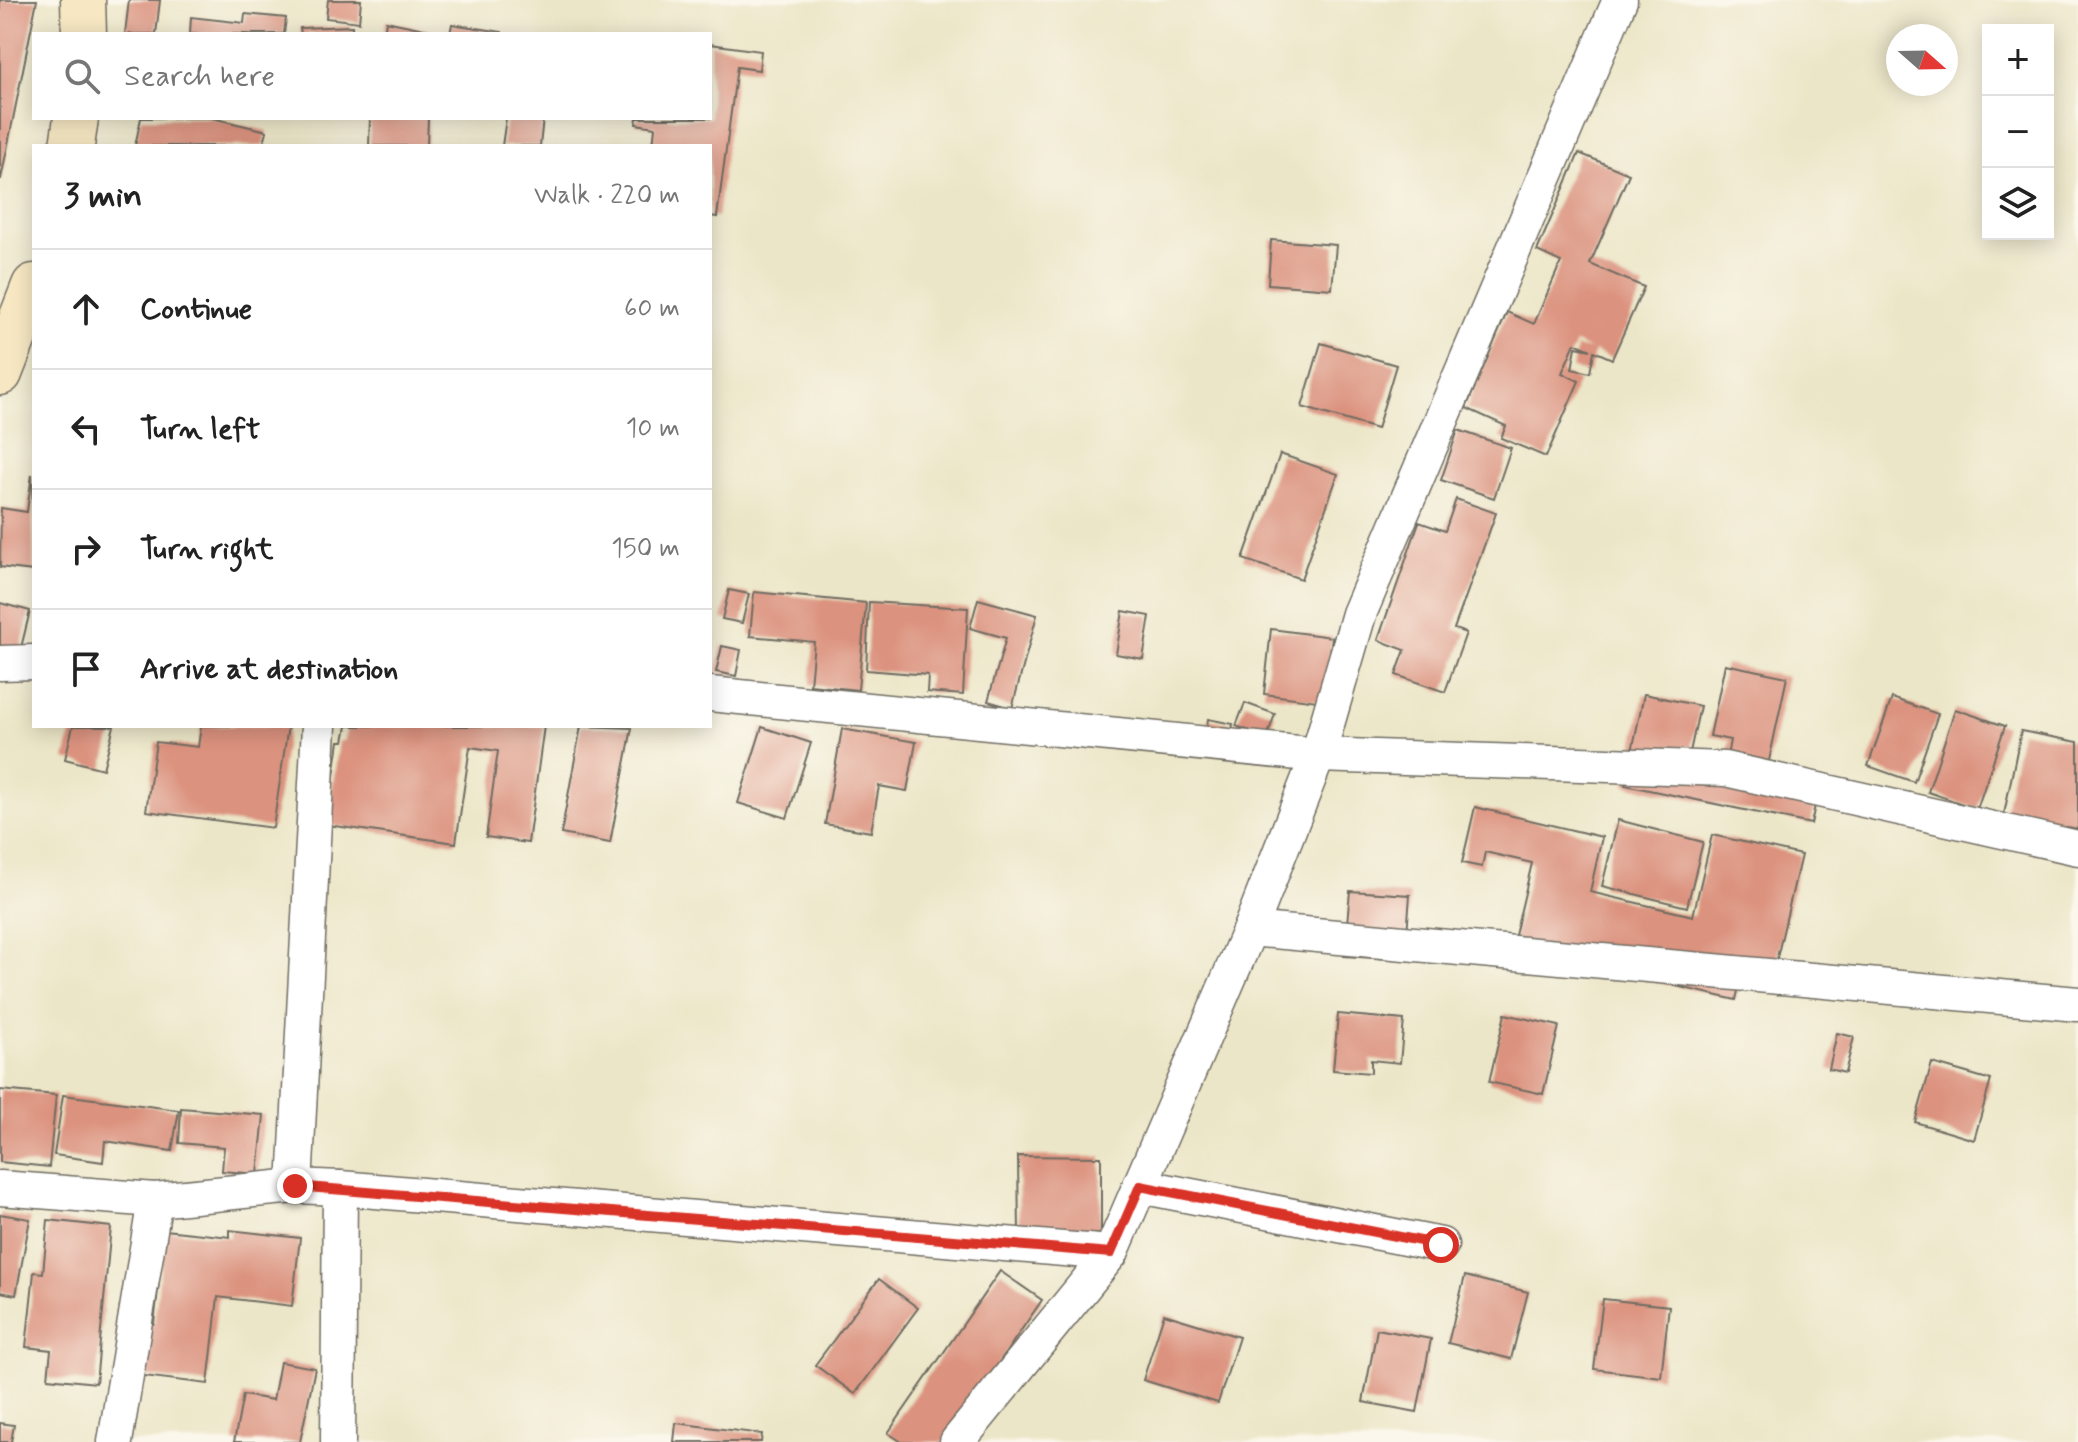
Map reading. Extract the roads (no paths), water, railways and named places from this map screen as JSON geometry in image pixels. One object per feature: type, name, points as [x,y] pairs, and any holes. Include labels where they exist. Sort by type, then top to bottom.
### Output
[{"type":"main road","points":[[83,0],[84,32]]},
{"type":"main road","points":[[72,144],[76,120]]},
{"type":"main road","points":[[0,373],[32,291]]},
{"type":"street","points":[[957,1442],[1111,1253],[1250,929],[1318,755],[1359,614],[1620,0]]},
{"type":"street","points":[[0,663],[32,662]]},
{"type":"street","points":[[712,694],[1318,755],[1725,769],[2078,848]]},
{"type":"street","points":[[295,1186],[319,728]]},
{"type":"street","points":[[1250,929],[2078,1004]]},
{"type":"street","points":[[0,1188],[155,1200],[295,1186],[340,1188],[1111,1253]]},
{"type":"street","points":[[1140,1186],[1441,1245]]},
{"type":"street","points":[[338,1442],[340,1188]]},
{"type":"street","points":[[115,1442],[155,1200]]}]
